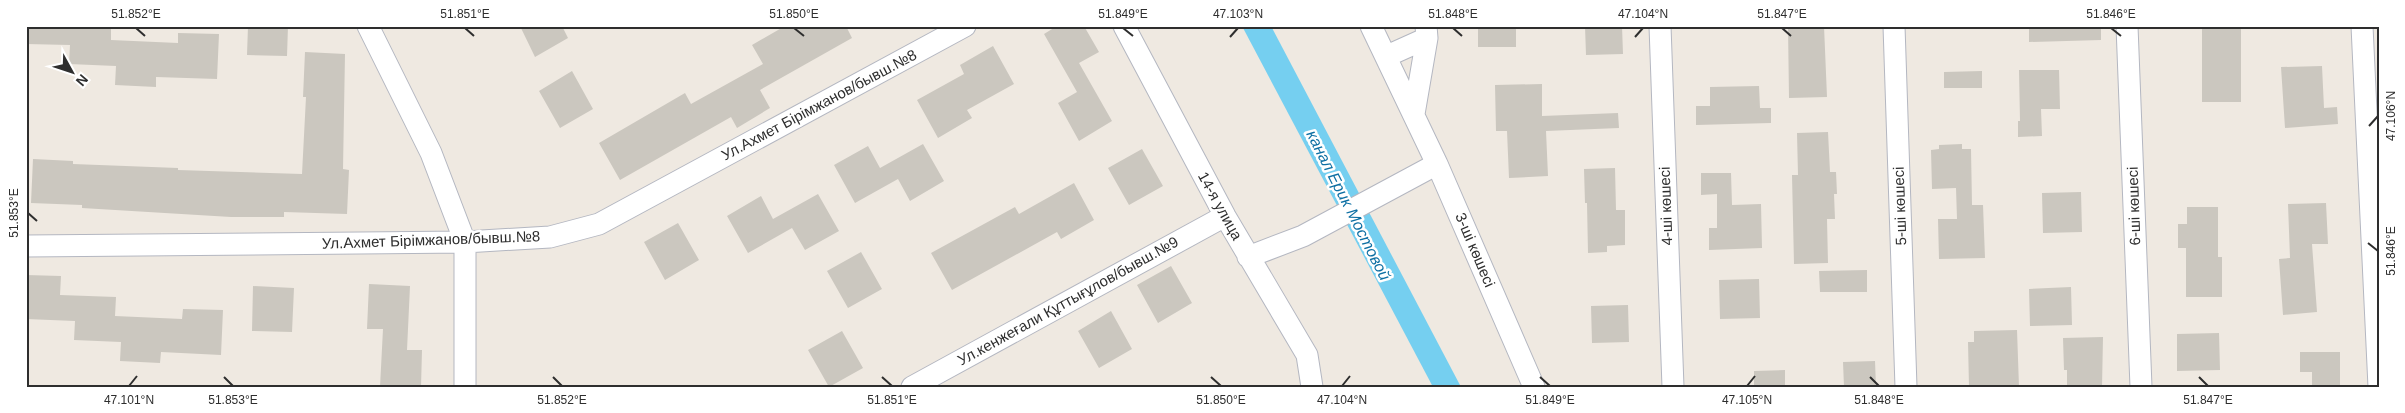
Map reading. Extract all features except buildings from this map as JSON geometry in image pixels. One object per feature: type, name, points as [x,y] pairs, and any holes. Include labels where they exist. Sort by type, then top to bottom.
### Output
[{"type":"street","points":[[368,26],[431,152],[465,242],[466,387]]},
{"type":"street","name":"Ул.Ахмет Бірімжанов/бывш.№8","points":[[26,246],[465,242],[550,237],[599,224],[965,26]]},
{"type":"street","name":"14-я улица","points":[[1124,26],[1225,216],[1307,355],[1312,387]]},
{"type":"street","name":"3-ші көшесі","points":[[1371,26],[1438,164],[1534,387]]},
{"type":"street","name":"4-ші көшесі","points":[[1660,26],[1673,387]]},
{"type":"street","name":"5-ші көшесі","points":[[1894,26],[1906,387]]},
{"type":"street","name":"6-ші көшесі","points":[[2127,26],[2141,387]]},
{"type":"street","points":[[2362,26],[2379,387]]},
{"type":"street","points":[[1387,56],[1426,32]]},
{"type":"street","points":[[1414,114],[1426,32]]},
{"type":"street","points":[[1248,257],[1303,236],[1438,164]]},
{"type":"street","name":"Ул.кенжеғали Құттығұлов/бывш.№9","points":[[912,387],[1225,216]]},
{"type":"water","name":"канал Ерик Мостовой","points":[[1242,26],[1271,26],[1461,387],[1433,387]]}]
